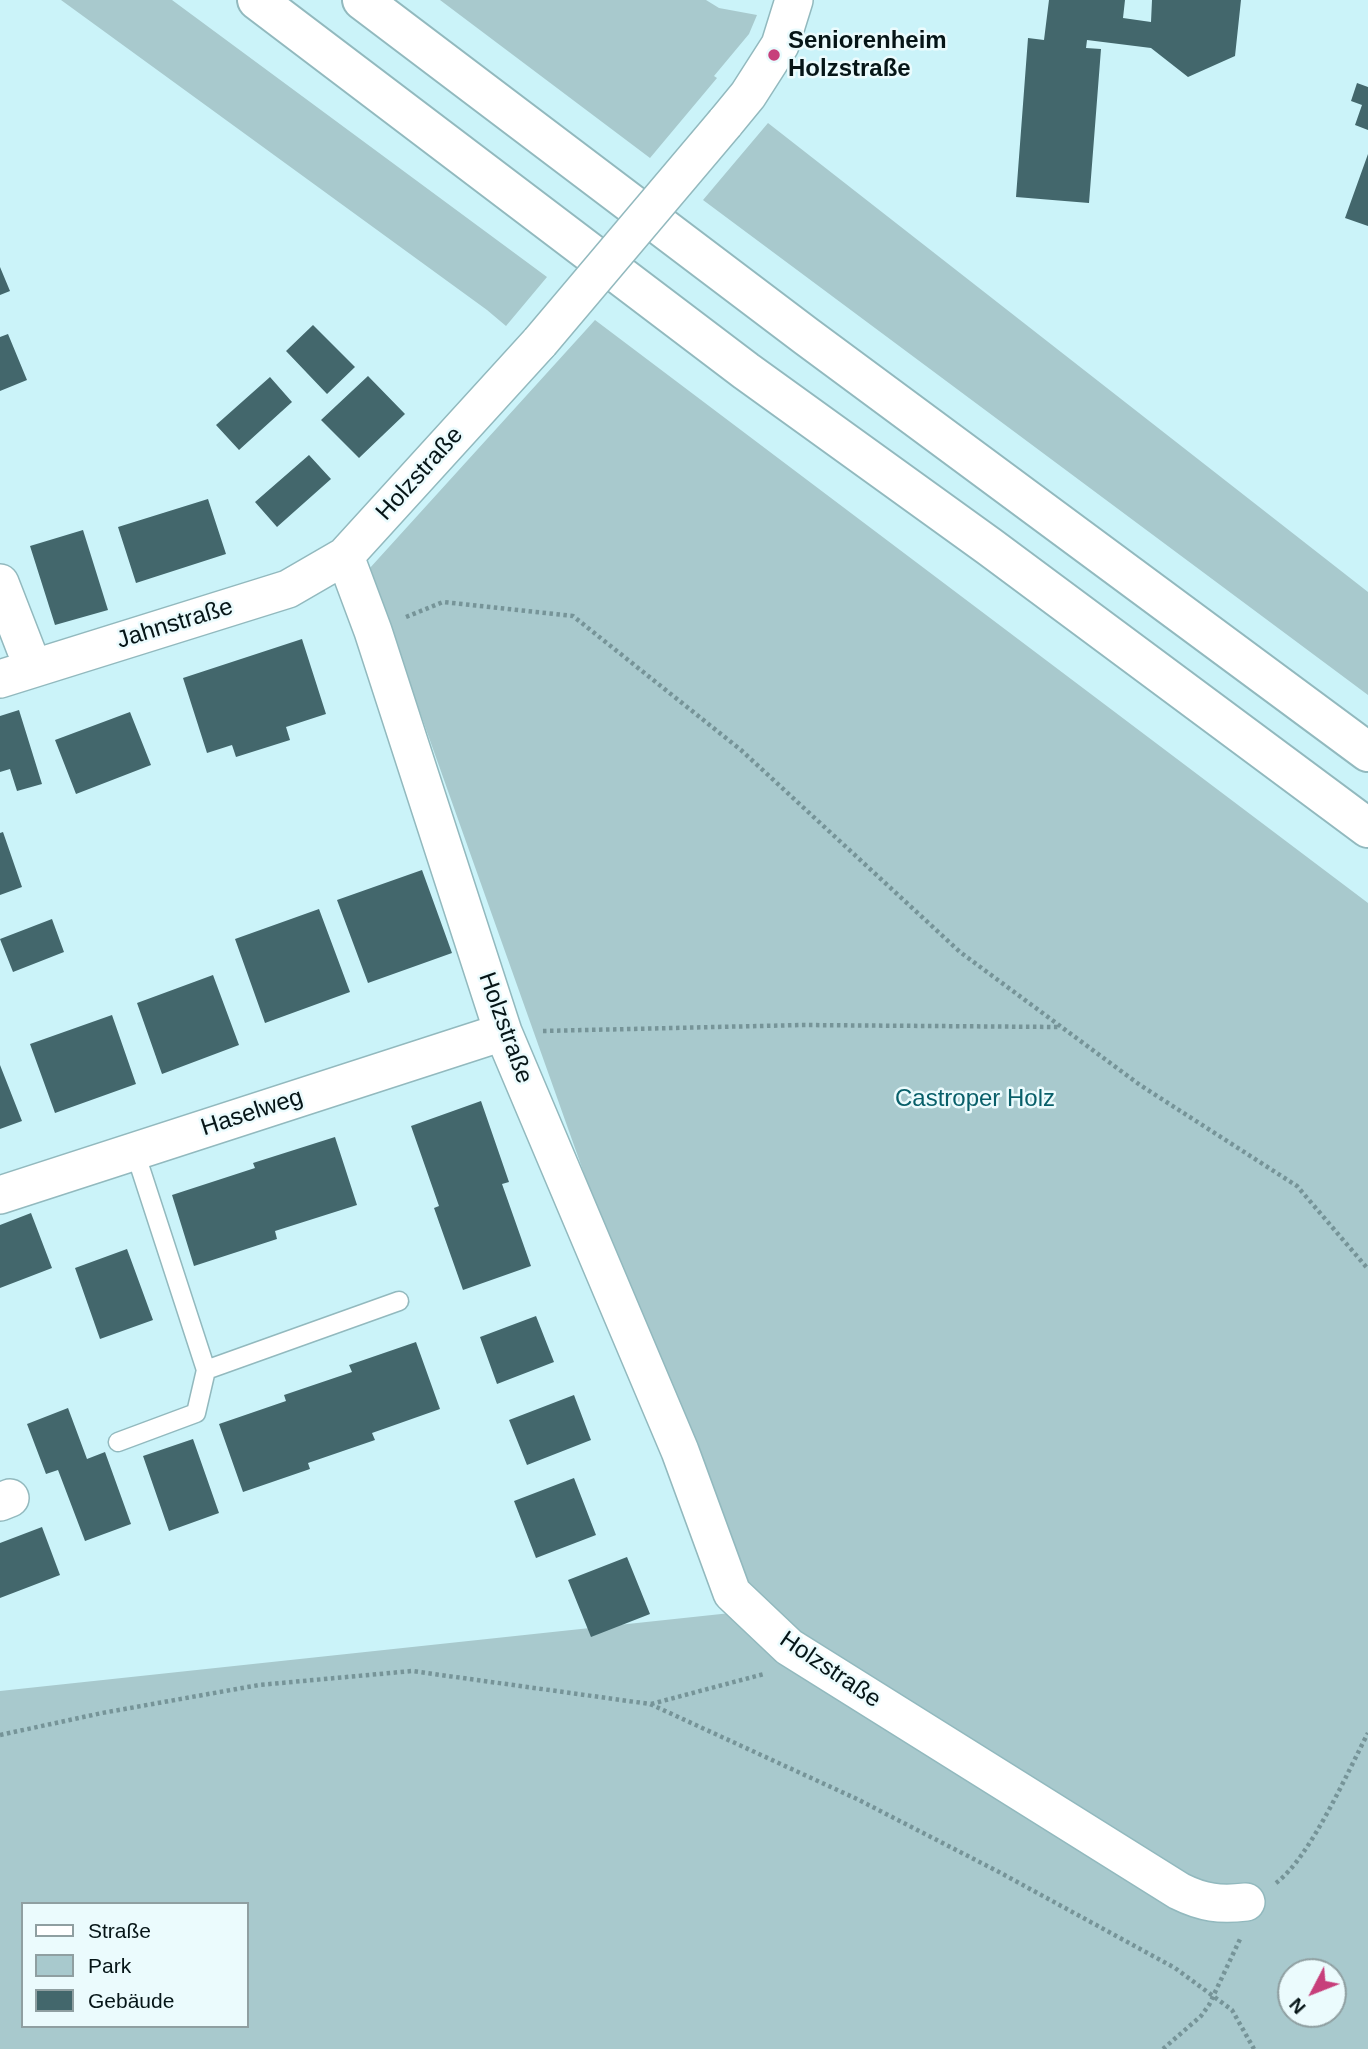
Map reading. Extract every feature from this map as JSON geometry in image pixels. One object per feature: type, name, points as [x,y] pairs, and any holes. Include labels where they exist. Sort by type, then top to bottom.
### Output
[{"type":"highway","points":[[257,0],[746,372],[1001,555],[1368,828]]},
{"type":"highway","points":[[362,0],[806,337],[1368,752]]},
{"type":"street","name":"Holzstraße","points":[[794,0],[780,45],[748,95],[540,342],[345,556],[373,631],[503,1032],[680,1451],[733,1593],[789,1647],[1180,1891],[1222,1905],[1245,1902]]},
{"type":"street","name":"Jahnstraße","points":[[17,674],[288,589],[345,556]]},
{"type":"street","points":[[0,583],[17,674]]},
{"type":"street","name":"Haselweg","points":[[0,1195],[503,1032]]},
{"type":"lane","points":[[118,1442],[196,1413],[206,1370],[135,1152]]},
{"type":"lane","points":[[206,1370],[399,1301]]},
{"type":"path","points":[[373,631],[443,602],[573,616],[741,750],[960,952],[1140,1084],[1297,1186],[1368,1269]]},
{"type":"path","points":[[503,1032],[802,1025],[1061,1027]]},
{"type":"path","points":[[650,1704],[762,1676],[789,1647]]},
{"type":"path","points":[[0,1735],[102,1713],[259,1685],[412,1671],[650,1704],[857,1799],[999,1872],[1175,1968],[1232,2010],[1254,2049]]},
{"type":"path","points":[[1163,2049],[1201,2016],[1214,1995],[1244,1931],[1245,1902],[1263,1893],[1285,1876],[1308,1845],[1368,1733]]},
{"type":"green space","points":[[61,0],[172,0],[547,277],[506,326]]},
{"type":"green space","points":[[440,0],[706,0],[719,8],[757,15],[749,34],[714,76],[717,78],[650,158]]},
{"type":"green space","points":[[768,123],[1368,592],[1368,695],[703,200]]},
{"type":"green space","name":"Castroper Holz","points":[[595,320],[1368,903],[1368,2049],[0,2049],[0,1691],[740,1612],[369,569]]},
{"type":"building","points":[[1049,0],[1125,0],[1123,18],[1151,22],[1152,0],[1241,0],[1235,56],[1188,77],[1151,48],[1087,40],[1086,48],[1101,49],[1089,203],[1016,197],[1028,38],[1044,40]]},
{"type":"building","points":[[1357,83],[1368,87],[1368,130],[1355,125],[1362,105],[1351,101]]},
{"type":"building","points":[[1368,154],[1368,226],[1345,218]]},
{"type":"building","points":[[0,267],[10,291],[0,295]]},
{"type":"building","points":[[313,325],[355,367],[327,394],[286,351]]},
{"type":"building","points":[[8,334],[27,380],[0,391],[0,337]]},
{"type":"building","points":[[368,376],[405,414],[359,458],[321,420]]},
{"type":"building","points":[[270,377],[292,402],[239,450],[216,425]]},
{"type":"building","points":[[309,455],[331,479],[277,527],[255,502]]},
{"type":"building","points":[[208,499],[226,554],[136,583],[118,527]]},
{"type":"building","points":[[83,530],[108,610],[55,625],[30,546]]},
{"type":"building","points":[[302,639],[326,714],[286,727],[290,740],[236,757],[232,745],[207,753],[183,678]]},
{"type":"building","points":[[19,710],[42,784],[17,791],[10,769],[0,772],[0,716]]},
{"type":"building","points":[[130,712],[151,765],[76,794],[55,740]]},
{"type":"building","points":[[3,832],[22,887],[0,895],[0,833]]},
{"type":"building","points":[[422,870],[452,953],[368,983],[337,900]]},
{"type":"building","points":[[319,909],[350,992],[265,1023],[235,939]]},
{"type":"building","points":[[52,919],[64,952],[13,972],[0,939]]},
{"type":"building","points":[[213,975],[239,1045],[162,1074],[137,1003]]},
{"type":"building","points":[[112,1015],[136,1084],[55,1113],[30,1044]]},
{"type":"building","points":[[0,1065],[22,1121],[0,1129]]},
{"type":"building","points":[[481,1101],[509,1182],[502,1184],[531,1266],[463,1290],[434,1208],[439,1206],[411,1126]]},
{"type":"building","points":[[335,1137],[357,1205],[275,1231],[277,1239],[194,1266],[172,1195],[255,1168],[253,1163]]},
{"type":"building","points":[[31,1213],[52,1268],[0,1288],[0,1225]]},
{"type":"building","points":[[127,1249],[153,1320],[100,1339],[75,1268]]},
{"type":"building","points":[[536,1316],[554,1362],[497,1384],[480,1337]]},
{"type":"building","points":[[416,1342],[440,1409],[372,1433],[375,1440],[308,1463],[310,1469],[243,1492],[219,1424],[286,1401],[284,1395],[352,1372],[349,1365]]},
{"type":"building","points":[[574,1395],[591,1440],[527,1465],[509,1420]]},
{"type":"building","points":[[68,1408],[87,1459],[105,1452],[131,1524],[85,1541],[58,1470],[46,1474],[27,1424]]},
{"type":"building","points":[[193,1439],[219,1513],[169,1531],[143,1456]]},
{"type":"building","points":[[574,1478],[596,1535],[536,1558],[514,1501]]},
{"type":"building","points":[[42,1527],[60,1575],[0,1598],[0,1543]]},
{"type":"building","points":[[627,1557],[650,1614],[591,1637],[568,1580]]},
{"type":"place","name":"Seniorenheim Holzstraße","points":[[774,55]]}]
